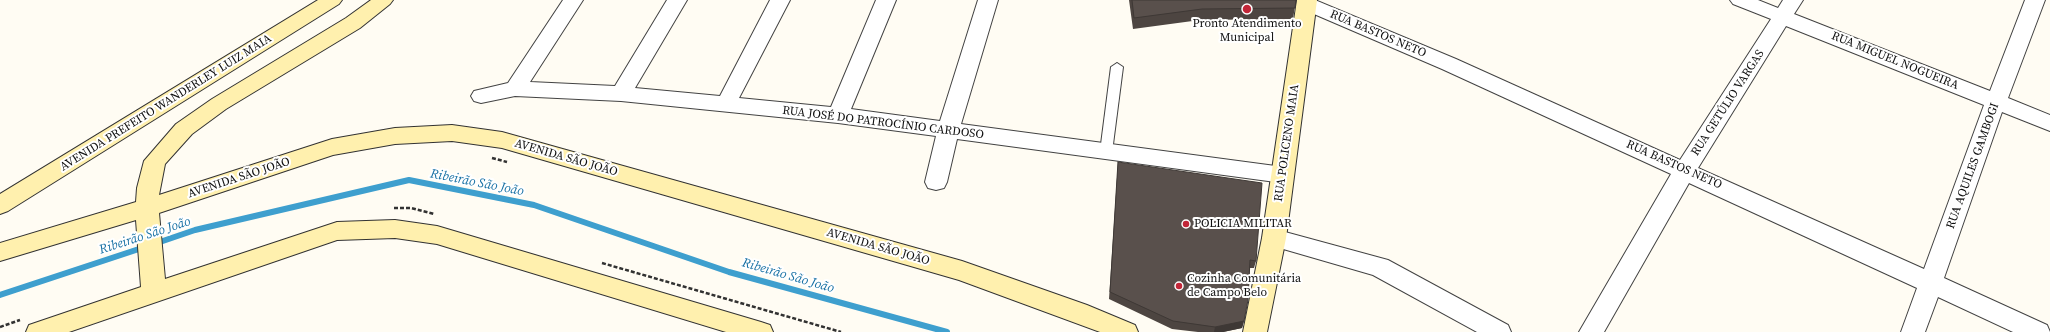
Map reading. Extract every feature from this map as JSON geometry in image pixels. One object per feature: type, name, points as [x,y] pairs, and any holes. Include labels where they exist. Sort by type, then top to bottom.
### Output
[{"type":"main road","name":"AVENIDA PREFEITO WANDERLEY LUIZ MAIA","points":[[0,205],[332,0]]},
{"type":"main road","points":[[153,284],[148,216],[148,188],[155,161],[184,129],[219,104],[353,23],[383,0]]},
{"type":"main road","name":"RUA POLICENO MAIA","points":[[1255,332],[1274,238],[1307,2]]},
{"type":"main road","name":"AVENIDA SÃO JOÃO","points":[[0,252],[148,216],[332,147],[396,136],[452,133],[502,140],[962,272],[1078,312],[1126,332]]},
{"type":"main road","points":[[30,326],[153,284],[337,231],[395,229],[437,235],[761,332]]},
{"type":"street","points":[[515,89],[573,0]]},
{"type":"street","points":[[621,94],[677,0]]},
{"type":"street","points":[[726,104],[780,0]]},
{"type":"street","points":[[838,115],[886,0]]},
{"type":"street","points":[[936,182],[948,131],[988,0]]},
{"type":"street","name":"RUA MIGUEL NOGUEIRA","points":[[1740,0],[1788,8],[1996,101],[2050,123]]},
{"type":"street","name":"RUA AQUILES GAMBOGI","points":[[1913,332],[1996,101],[2035,0]]},
{"type":"street","name":"RUA BASTOS NETO","points":[[1307,2],[1685,170],[2038,332]]},
{"type":"street","name":"RUA GETÚLIO VARGAS","points":[[1591,332],[1685,170],[1788,8]]},
{"type":"street","name":"RUA JOSÉ DO PATROCÍNIO CARDOSO","points":[[481,96],[515,89],[621,94],[838,115],[1283,175]]},
{"type":"street","points":[[1274,238],[1380,267],[1500,332]]},
{"type":"lane","points":[[1106,152],[1117,66]]},
{"type":"path","points":[[489,158],[511,163]]},
{"type":"path","points":[[388,208],[411,208],[440,216]]},
{"type":"path","points":[[599,262],[841,332]]},
{"type":"path","points":[[0,327],[30,326]]},
{"type":"building","points":[[1132,0],[1296,0],[1295,8],[1202,9],[1134,18]]},
{"type":"building","points":[[1118,162],[1262,183],[1256,261],[1250,260],[1248,300],[1244,321],[1215,327],[1173,321],[1110,292]]},
{"type":"waterway","name":"Ribeirão São João","points":[[154,244],[195,230],[409,180],[534,205],[729,272],[947,332]]},
{"type":"waterway","name":"Ribeirão São João","points":[[0,295],[145,247]]},
{"type":"place","name":"Pronto Atendimento Municipal","points":[[1247,9]]},
{"type":"place","name":"POLICIA MILITAR","points":[[1186,224]]},
{"type":"place","name":"Cozinha Comunitária de Campo Belo","points":[[1179,286]]}]
